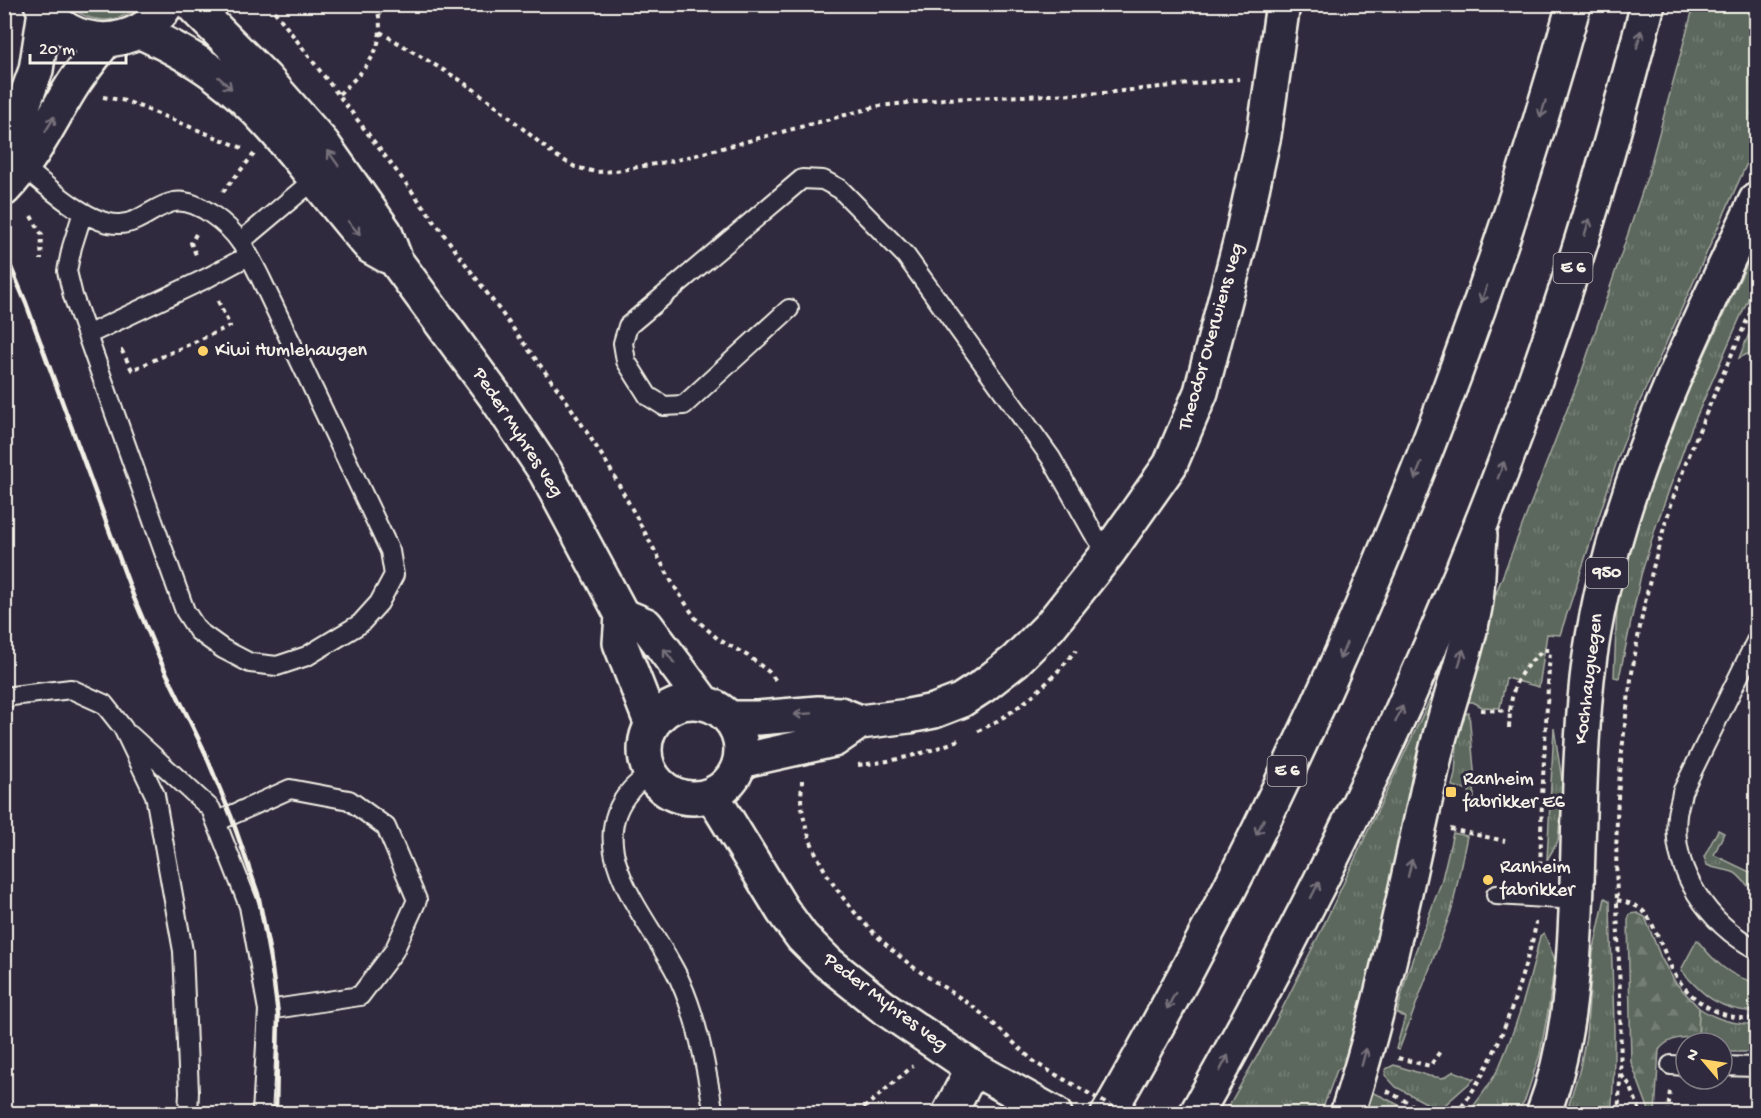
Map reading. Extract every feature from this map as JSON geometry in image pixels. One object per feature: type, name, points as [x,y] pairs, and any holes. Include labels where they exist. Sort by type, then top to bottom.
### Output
[{"type":"main road","points":[[43,8],[57,24],[72,33],[88,39],[105,41],[123,38],[139,31],[154,21],[167,4]]},
{"type":"main road","name":"Peder Myhres veg","points":[[191,4],[265,78],[323,144],[386,232],[396,261],[495,396],[545,471],[622,615]]},
{"type":"main road","name":"Theodor Overwiens veg","points":[[717,710],[758,718],[798,714],[840,714],[860,722],[909,717],[934,711],[960,701],[983,686],[1015,661],[1050,626],[1108,553],[1170,465],[1201,392],[1242,235],[1263,135],[1283,4]]},
{"type":"main road","name":"E 6","points":[[1553,4],[1560,53]]},
{"type":"main road","name":"E 6","points":[[1108,1113],[1207,932],[1327,689],[1444,406],[1514,203],[1574,4]]},
{"type":"main road","name":"E 6","points":[[1196,1113],[1272,975],[1331,859],[1397,720],[1480,525],[1533,388],[1586,230],[1648,4]]},
{"type":"main road","points":[[10,166],[21,111],[36,70],[43,8]]},
{"type":"main road","name":"Peder Myhres veg","points":[[139,31],[164,43],[215,74],[250,105],[371,246],[396,261]]},
{"type":"main road","points":[[10,166],[48,127],[72,85],[105,41]]},
{"type":"main road","name":"Kochhaugvegen","points":[[1543,1113],[1556,1071],[1569,1011],[1573,973],[1581,756],[1587,678],[1597,616],[1616,536],[1640,458],[1669,388],[1756,200]]},
{"type":"main road","points":[[1347,1113],[1379,996],[1438,739],[1471,624],[1475,605],[1480,525]]},
{"type":"main road","points":[[652,725],[620,643],[622,615],[646,625],[717,710],[738,731],[741,746],[740,761],[735,775],[724,787],[712,795],[697,798],[682,797],[668,791],[656,782],[645,754],[646,739],[652,725],[661,713],[674,705],[689,701],[717,710]]},
{"type":"main road","name":"Theodor Overwiens veg","points":[[740,761],[834,740],[860,722]]},
{"type":"main road","name":"Peder Myhres veg","points":[[712,795],[783,911],[802,937],[827,962],[883,1007],[974,1068],[1055,1113]]},
{"type":"main road","points":[[949,1113],[974,1068]]},
{"type":"lane","points":[[10,166],[83,212],[100,220],[118,224],[138,220],[172,202],[183,202],[211,212],[244,249],[390,551],[394,574],[379,603],[360,624],[307,656],[278,666],[250,663],[223,649],[198,631],[185,611],[73,297],[67,271],[83,212]]},
{"type":"lane","points":[[87,335],[207,278],[244,249],[315,179]]},
{"type":"lane","points":[[789,309],[684,405],[664,406],[648,396],[626,361],[623,343],[628,326],[802,179],[823,180],[840,189],[906,256],[1051,458],[1094,534],[1108,553]]},
{"type":"lane","points":[[1756,641],[1682,792],[1677,816],[1679,848],[1686,874],[1708,910],[1730,932],[1756,949]]},
{"type":"lane","points":[[4,700],[12,696],[71,689],[104,704],[123,728],[211,809],[249,906],[268,1010],[262,1113]]},
{"type":"lane","points":[[123,728],[155,795],[183,951],[188,1113]]},
{"type":"lane","points":[[651,773],[630,790],[621,804],[612,831],[612,845],[631,898],[680,980],[700,1038],[714,1113]]},
{"type":"lane","points":[[216,822],[290,789],[349,800],[386,827],[417,900],[394,951],[360,996],[268,1010]]},
{"type":"lane","points":[[1496,895],[1576,900]]},
{"type":"lane","points":[[1734,1066],[1756,1067]]},
{"type":"path","points":[[269,4],[339,94],[568,403],[608,465],[674,586],[696,619],[718,639],[748,656],[769,672],[786,692],[798,714]]},
{"type":"path","points":[[339,94],[362,73],[378,47],[380,32],[376,4]]},
{"type":"path","points":[[380,32],[460,80],[490,101],[553,154],[575,166],[596,172],[616,171],[677,160],[879,106],[944,99],[1103,93],[1241,79]]},
{"type":"path","points":[[108,99],[126,101],[256,153]]},
{"type":"path","points":[[1618,1113],[1621,1075],[1617,900],[1620,774],[1637,644],[1648,587],[1683,472],[1716,389],[1756,300]]},
{"type":"path","points":[[1456,1113],[1474,1091],[1498,1044],[1535,930],[1539,899],[1550,650],[1544,650],[1528,663],[1519,675],[1511,698],[1509,728]]},
{"type":"path","points":[[802,746],[801,805],[805,826],[817,859],[858,914],[912,966],[974,1007],[1039,1065],[1125,1113]]},
{"type":"path","points":[[1454,830],[1505,841]]},
{"type":"path","points":[[1617,900],[1634,905],[1648,917],[1678,979],[1696,999],[1729,1016],[1744,1019],[1756,1018]]},
{"type":"path","points":[[1392,1056],[1430,1066],[1441,1050]]},
{"type":"path","points":[[857,1113],[917,1063]]},
{"type":"path","points":[[1621,1075],[1630,1085],[1641,1113]]},
{"type":"path","points":[[1385,1089],[1429,1113]]},
{"type":"green space","points":[[67,5],[143,5],[124,16],[105,20],[86,17]]},
{"type":"green space","points":[[1694,5],[1756,5],[1756,143],[1636,410],[1560,635],[1547,634],[1539,687],[1506,678],[1500,708],[1482,707],[1473,702],[1466,702],[1481,632],[1582,371],[1648,174]]},
{"type":"green space","points":[[1756,245],[1756,281],[1691,429],[1656,526],[1641,575],[1619,678],[1614,677],[1617,605],[1627,558],[1642,509],[1682,404]]},
{"type":"green space","points":[[1756,317],[1756,350],[1739,358]]},
{"type":"green space","points":[[1440,694],[1355,1059],[1337,1070],[1321,1113],[1224,1114],[1268,1037],[1320,933],[1432,695]]},
{"type":"green space","points":[[1469,713],[1475,781],[1473,808],[1466,808],[1470,790],[1452,786],[1455,774],[1459,715]]},
{"type":"green space","points":[[1554,728],[1563,787],[1558,841],[1547,860]]},
{"type":"green space","points":[[1718,830],[1724,833],[1714,855],[1756,875],[1756,892],[1735,873],[1707,865],[1704,857]]},
{"type":"green space","points":[[1453,833],[1467,836],[1452,909],[1399,1050],[1396,1049],[1405,1017],[1397,1013],[1407,974],[1441,883]]},
{"type":"green space","points":[[1605,898],[1610,901],[1613,1007],[1614,1060],[1611,1113],[1566,1113],[1580,1068],[1586,1036],[1593,953]]},
{"type":"green space","points":[[1637,913],[1645,917],[1661,958],[1675,982],[1699,1008],[1698,1031],[1674,1031],[1674,1039],[1659,1050],[1655,1113],[1650,1113],[1631,1062],[1628,920],[1630,914]]},
{"type":"green space","points":[[1544,933],[1555,960],[1540,1054],[1525,1100],[1517,1113],[1468,1113],[1499,1067],[1523,1003],[1540,936]]},
{"type":"green space","points":[[1697,940],[1730,972],[1756,982],[1756,1012],[1723,1005],[1705,995],[1681,970]]},
{"type":"green space","points":[[1699,1008],[1726,1021],[1756,1024],[1756,1052],[1734,1052],[1734,1031],[1698,1031]]},
{"type":"green space","points":[[1394,1065],[1429,1076],[1443,1078],[1454,1071],[1474,1079],[1439,1110],[1396,1087],[1385,1075],[1386,1069]]},
{"type":"green space","points":[[1365,1090],[1381,1096],[1414,1113],[1357,1114]]},
{"type":"railway","points":[[4,251],[26,303],[134,598],[161,662],[203,748],[231,816],[258,894],[270,954],[278,1014],[276,1114]]},
{"type":"place","name":"Kiwi Humlehaugen","points":[[203,351]]},
{"type":"place","name":"Ranheim fabrikker E6","points":[[1451,792]]},
{"type":"place","name":"Ranheim fabrikker","points":[[1488,880]]}]
